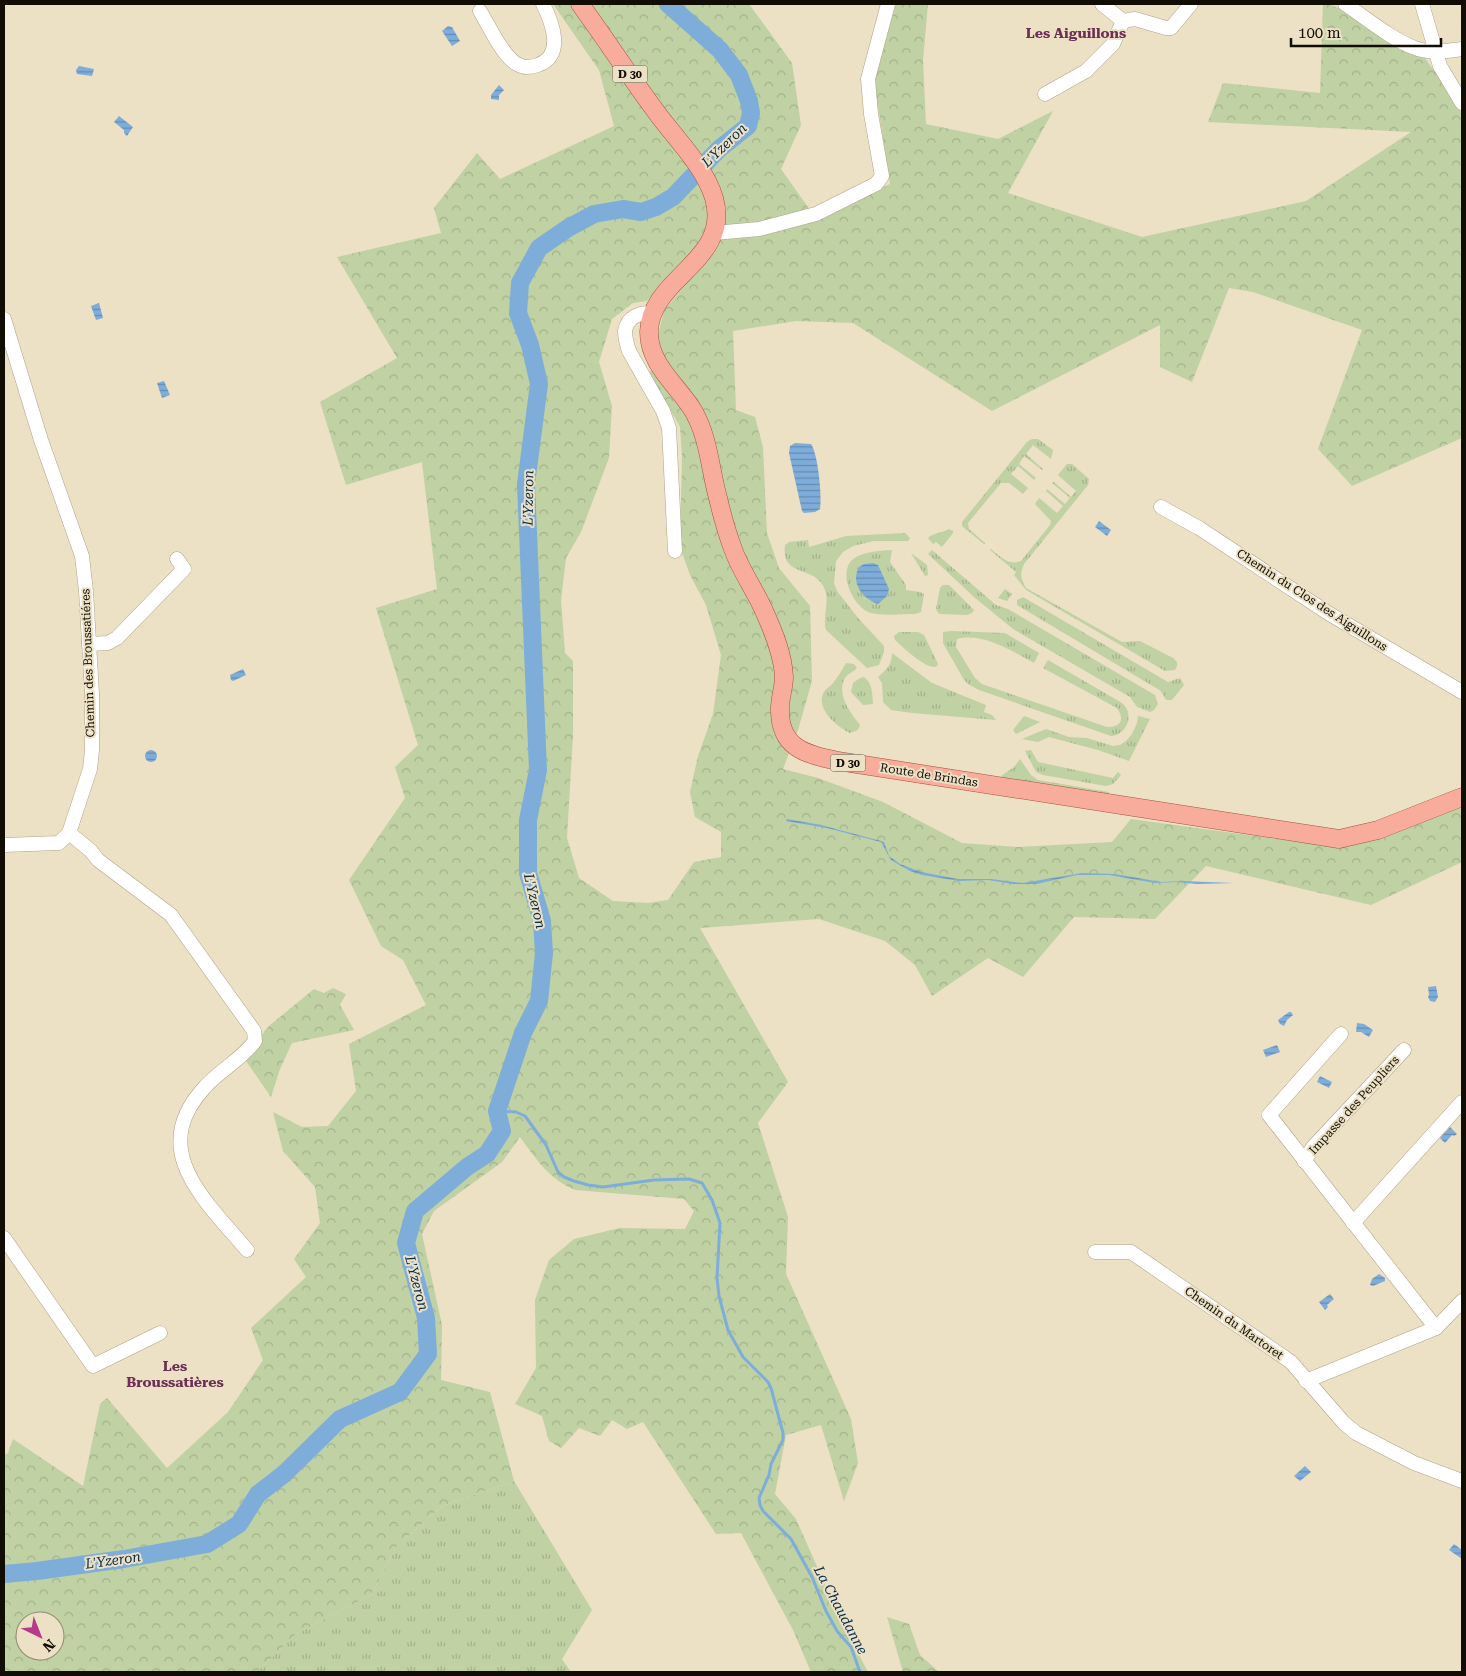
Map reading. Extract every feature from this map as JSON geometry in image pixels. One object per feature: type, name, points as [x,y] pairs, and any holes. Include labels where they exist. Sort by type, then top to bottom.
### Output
[{"type":"main road","name":"D 30","points":[[580,4],[703,175],[714,199],[717,220],[714,233]]},
{"type":"main road","name":"Route de Brindas","points":[[714,233],[706,248],[666,293],[653,314],[649,332],[652,351],[661,368],[697,418],[706,440],[718,498],[733,550],[765,611],[776,640],[784,677],[780,720],[782,728],[792,746],[809,755],[838,761],[1339,839],[1378,830],[1462,797]]},
{"type":"street","points":[[480,11],[508,56],[518,65],[528,67],[542,63],[552,53],[555,39],[543,4]]},
{"type":"street","points":[[714,233],[759,229],[816,214],[876,184],[882,176],[871,114],[868,79],[888,4]]},
{"type":"street","points":[[1102,4],[1123,21],[1135,19],[1171,28],[1191,4]]},
{"type":"street","points":[[1345,4],[1416,49],[1437,52],[1462,49]]},
{"type":"street","points":[[1422,4],[1440,66],[1462,103]]},
{"type":"street","points":[[1045,94],[1086,71],[1114,44],[1123,21]]},
{"type":"street","points":[[653,314],[638,314],[630,321],[625,330],[626,342],[629,351],[663,411],[669,428],[675,551]]},
{"type":"street","name":"Chemin des Broussatiéres","points":[[4,319],[40,440],[82,556],[90,644],[92,751],[90,769],[69,833]]},
{"type":"street","name":"Chemin du Clos des Aiguillons","points":[[1161,507],[1199,528],[1328,613],[1462,692]]},
{"type":"street","points":[[90,644],[108,643],[117,638],[184,570],[177,559]]},
{"type":"street","points":[[4,845],[59,843],[69,833],[91,851],[98,860],[171,915],[254,1031],[255,1041],[249,1049],[213,1078],[195,1098],[184,1118],[180,1141],[183,1165],[192,1182],[206,1202],[247,1250]]},
{"type":"street","name":"Impasse des Peupliers","points":[[1340,1034],[1269,1115],[1436,1328]]},
{"type":"street","name":"Impasse des Peupliers","points":[[1304,1161],[1314,1146],[1404,1050]]},
{"type":"street","points":[[1353,1223],[1462,1102]]},
{"type":"street","points":[[4,1238],[93,1366],[160,1333]]},
{"type":"street","name":"Chemin du Martoret","points":[[1095,1252],[1131,1252],[1291,1362],[1344,1423],[1356,1433],[1414,1463],[1462,1481]]},
{"type":"street","points":[[1306,1381],[1436,1328],[1462,1301]]},
{"type":"green space","points":[[553,4],[749,4],[792,63],[801,125],[781,169],[810,210],[724,231],[696,249],[647,301],[633,303],[612,319],[599,362],[612,406],[609,458],[581,532],[566,558],[561,600],[565,653],[573,661],[573,735],[567,838],[579,878],[613,901],[648,903],[668,900],[694,862],[721,857],[721,832],[695,817],[690,792],[698,756],[713,714],[721,655],[706,605],[690,575],[680,547],[682,456],[680,427],[649,372],[665,363],[658,336],[664,310],[708,259],[724,234],[815,219],[890,184],[874,80],[896,4],[928,4],[923,60],[926,124],[998,139],[1053,111],[1008,193],[1142,237],[1306,201],[1411,132],[1208,122],[1223,83],[1320,93],[1323,4],[1329,4],[1345,11],[1424,57],[1453,96],[1462,114],[1462,438],[1352,486],[1318,449],[1362,330],[1253,292],[1229,288],[1192,382],[1160,367],[1160,325],[992,411],[853,323],[796,321],[733,331],[736,410],[755,417],[763,447],[767,533],[779,568],[810,606],[812,681],[798,730],[783,769],[818,778],[883,802],[962,843],[1018,847],[1112,842],[1131,819],[1337,847],[1462,806],[1462,862],[1371,905],[1206,866],[1155,919],[1074,917],[1023,977],[988,958],[932,996],[915,965],[885,941],[819,919],[700,928],[788,1082],[758,1123],[788,1217],[786,1274],[851,1419],[858,1463],[844,1501],[821,1425],[786,1435],[775,1494],[796,1519],[842,1623],[868,1672],[811,1672],[793,1630],[741,1533],[716,1534],[643,1422],[627,1429],[612,1420],[600,1436],[579,1428],[561,1448],[549,1441],[542,1416],[515,1404],[536,1368],[535,1300],[549,1260],[574,1239],[620,1228],[685,1229],[694,1211],[684,1199],[575,1190],[550,1174],[520,1137],[502,1162],[434,1211],[422,1234],[442,1325],[441,1380],[490,1392],[514,1481],[442,1506],[397,1546],[371,1595],[296,1634],[257,1672],[4,1672],[4,1455],[8,1453],[13,1439],[83,1486],[100,1404],[107,1398],[167,1468],[228,1412],[263,1360],[251,1328],[306,1277],[294,1259],[320,1223],[315,1187],[283,1151],[273,1112],[302,1127],[328,1126],[356,1091],[349,1044],[426,1005],[403,960],[381,946],[349,880],[405,798],[395,767],[418,745],[376,608],[437,589],[422,462],[346,485],[320,402],[397,358],[337,257],[441,233],[434,208],[477,153],[500,179],[614,126],[599,70]]},
{"type":"green space","points":[[1032,439],[1038,439],[1053,450],[1051,459],[1033,445],[1026,454],[1043,469],[1024,456],[1019,464],[1036,478],[1034,480],[1018,466],[1011,474],[1028,488],[1023,494],[1009,483],[1001,483],[968,523],[969,529],[984,544],[962,526],[962,522],[1027,442]]},
{"type":"green space","points":[[1067,464],[1072,464],[1089,479],[1088,485],[1024,564],[1021,576],[1024,585],[1026,588],[1122,642],[1140,641],[1173,658],[1177,662],[1175,670],[1165,671],[1026,590],[1014,575],[1016,572],[990,550],[1008,562],[1021,561],[1050,525],[1051,521],[1035,504],[1039,498],[1057,513],[1063,506],[1046,491],[1047,489],[1065,504],[1070,498],[1052,483],[1054,482],[1071,497],[1076,491],[1058,475]]},
{"type":"green space","points":[[949,529],[953,533],[942,547],[936,542],[933,544],[928,538],[932,535]]},
{"type":"green space","points":[[905,533],[910,538],[908,541],[874,541],[853,546],[843,552],[836,561],[834,583],[837,591],[858,618],[884,646],[884,652],[879,665],[867,668],[826,630],[827,601],[825,590],[817,578],[787,562],[785,545],[789,542],[808,540],[809,547],[846,536]]},
{"type":"green space","points":[[892,550],[890,562],[906,585],[906,590],[924,594],[921,612],[893,615],[871,613],[859,605],[850,591],[846,575],[847,567],[851,561],[865,553]]},
{"type":"green space","points":[[932,550],[996,605],[1008,609],[1155,695],[1158,704],[1154,710],[1150,712],[1137,707],[1130,697],[1013,629],[974,597],[928,554]]},
{"type":"green space","points":[[911,553],[927,565],[928,575],[925,576]]},
{"type":"green space","points":[[943,585],[949,585],[974,610],[972,613],[967,615],[938,613],[936,609],[940,588]]},
{"type":"green space","points":[[1005,589],[1012,594],[1007,601],[998,598]]},
{"type":"green space","points":[[1023,597],[1168,682],[1180,678],[1184,685],[1172,700],[1166,700],[1161,691],[1017,605],[1017,600]]},
{"type":"green space","points":[[899,632],[918,632],[924,635],[938,664],[936,667],[920,661],[895,640],[894,636]]},
{"type":"green space","points":[[943,632],[1005,633],[1039,653],[1034,663],[1007,648],[987,640],[977,638],[957,639],[956,647],[975,678],[982,684],[1107,727],[1116,726],[1120,722],[1121,716],[1117,708],[1043,668],[1048,660],[1122,703],[1128,712],[1127,725],[1119,734],[1111,736],[979,690],[964,680],[943,643]]},
{"type":"green space","points":[[892,653],[932,683],[986,705],[984,712],[992,715],[996,720],[891,710],[883,702],[882,683],[878,677],[890,664]]},
{"type":"green space","points":[[846,663],[854,664],[857,668],[846,676],[842,690],[845,703],[860,725],[858,730],[850,733],[830,718],[823,706],[822,700],[824,693],[835,681]]},
{"type":"green space","points":[[864,677],[871,686],[873,704],[863,705],[851,692],[853,683]]},
{"type":"green space","points":[[1024,716],[1040,722],[1016,734],[1013,730]]},
{"type":"green space","points":[[1138,716],[1150,719],[1129,761],[1098,750],[1049,737],[1038,742],[1022,739],[1046,729],[1069,737],[1087,738],[1113,746],[1120,745],[1132,734]]},
{"type":"green space","points":[[1031,750],[1038,762],[1113,778],[1118,772],[1121,775],[1113,784],[1106,786],[1043,775],[1036,772],[1025,751]]},
{"type":"green space","points":[[1020,759],[1031,775],[1038,780],[1109,792],[1109,798],[1006,782],[1001,776],[1014,767]]},
{"type":"green space","points":[[333,988],[346,994],[340,1005],[354,1030],[292,1043],[280,1069],[271,1097],[246,1061],[259,1038],[269,1026],[314,989],[324,993]]},
{"type":"green space","points":[[514,1481],[592,1610],[562,1659],[571,1672],[257,1672],[296,1634],[371,1595],[397,1546],[442,1506]]},
{"type":"green space","points":[[887,1617],[909,1624],[920,1655],[939,1672],[903,1672]]},
{"type":"water","points":[[448,26],[452,27],[460,41],[452,46],[442,31]]},
{"type":"water","points":[[79,66],[94,69],[92,76],[77,74],[76,70]]},
{"type":"water","points":[[499,85],[504,90],[499,95],[499,100],[491,99],[491,95]]},
{"type":"water","points":[[119,116],[133,127],[127,136],[124,130],[114,122]]},
{"type":"water","points":[[99,303],[103,318],[96,320],[91,306]]},
{"type":"water","points":[[164,381],[170,395],[162,398],[157,383]]},
{"type":"water","points":[[795,443],[811,444],[816,457],[820,485],[820,509],[815,512],[804,513],[802,511],[789,453],[790,446]]},
{"type":"water","points":[[1099,521],[1111,530],[1107,536],[1095,527]]},
{"type":"water","points":[[873,563],[878,565],[889,589],[887,596],[878,604],[863,594],[856,579],[859,567],[864,564]]},
{"type":"water","points":[[243,669],[246,675],[233,681],[231,680],[230,675]]},
{"type":"water","points":[[151,750],[157,756],[151,762],[145,756]]},
{"type":"water","points":[[787,819],[821,825],[884,842],[889,856],[900,864],[921,872],[958,879],[991,879],[1023,883],[1082,873],[1115,874],[1161,882],[1234,883],[1155,883],[1109,875],[1077,875],[1036,884],[1013,884],[988,880],[959,881],[922,875],[910,871],[891,860],[881,842],[827,828],[786,821]]},
{"type":"water","points":[[1436,986],[1438,997],[1435,1002],[1430,1001],[1428,987]]},
{"type":"water","points":[[1289,1012],[1293,1015],[1284,1026],[1280,1024],[1278,1020]]},
{"type":"water","points":[[1357,1023],[1364,1024],[1373,1030],[1369,1037],[1361,1032],[1356,1032]]},
{"type":"water","points":[[1277,1045],[1280,1052],[1266,1057],[1263,1050]]},
{"type":"water","points":[[1320,1076],[1332,1082],[1329,1088],[1317,1082]]},
{"type":"water","points":[[1450,1127],[1457,1134],[1452,1135],[1445,1143],[1440,1138]]},
{"type":"water","points":[[1379,1274],[1385,1278],[1385,1281],[1373,1286],[1370,1285],[1372,1279]]},
{"type":"water","points":[[1330,1294],[1334,1299],[1327,1305],[1328,1307],[1325,1310],[1319,1302]]},
{"type":"water","points":[[1305,1466],[1311,1472],[1300,1481],[1294,1476]]},
{"type":"water","points":[[1454,1544],[1462,1550],[1462,1559],[1449,1550]]},
{"type":"waterway","name":"L'Yzeron","points":[[4,1574],[124,1559],[207,1544],[239,1524],[258,1494],[284,1474],[340,1419],[400,1392],[428,1354],[426,1318],[406,1243],[415,1211],[467,1167],[487,1154],[502,1131],[497,1111],[523,1033],[539,1001],[544,953],[542,921],[528,873],[528,820],[538,770],[526,484],[539,384],[530,345],[518,313],[520,283],[539,248],[568,228],[594,214],[623,209],[641,212],[656,207],[673,197],[719,149],[748,126],[751,113],[749,101],[739,75],[720,50],[668,4]]},
{"type":"waterway","name":"La Chaudanne","points":[[497,1111],[516,1112],[525,1116],[546,1145],[558,1172],[574,1181],[603,1187],[654,1180],[689,1179],[702,1183],[712,1200],[720,1223],[717,1278],[719,1296],[728,1330],[743,1357],[768,1382],[783,1433],[783,1440],[771,1464],[769,1475],[759,1498],[760,1505],[763,1511],[791,1539],[812,1577],[826,1611],[837,1631],[851,1647],[860,1672]]},
{"type":"district","name":"Les Aiguillons","points":[[1076,33]]},
{"type":"district","name":"Les Broussatières","points":[[175,1374]]}]
